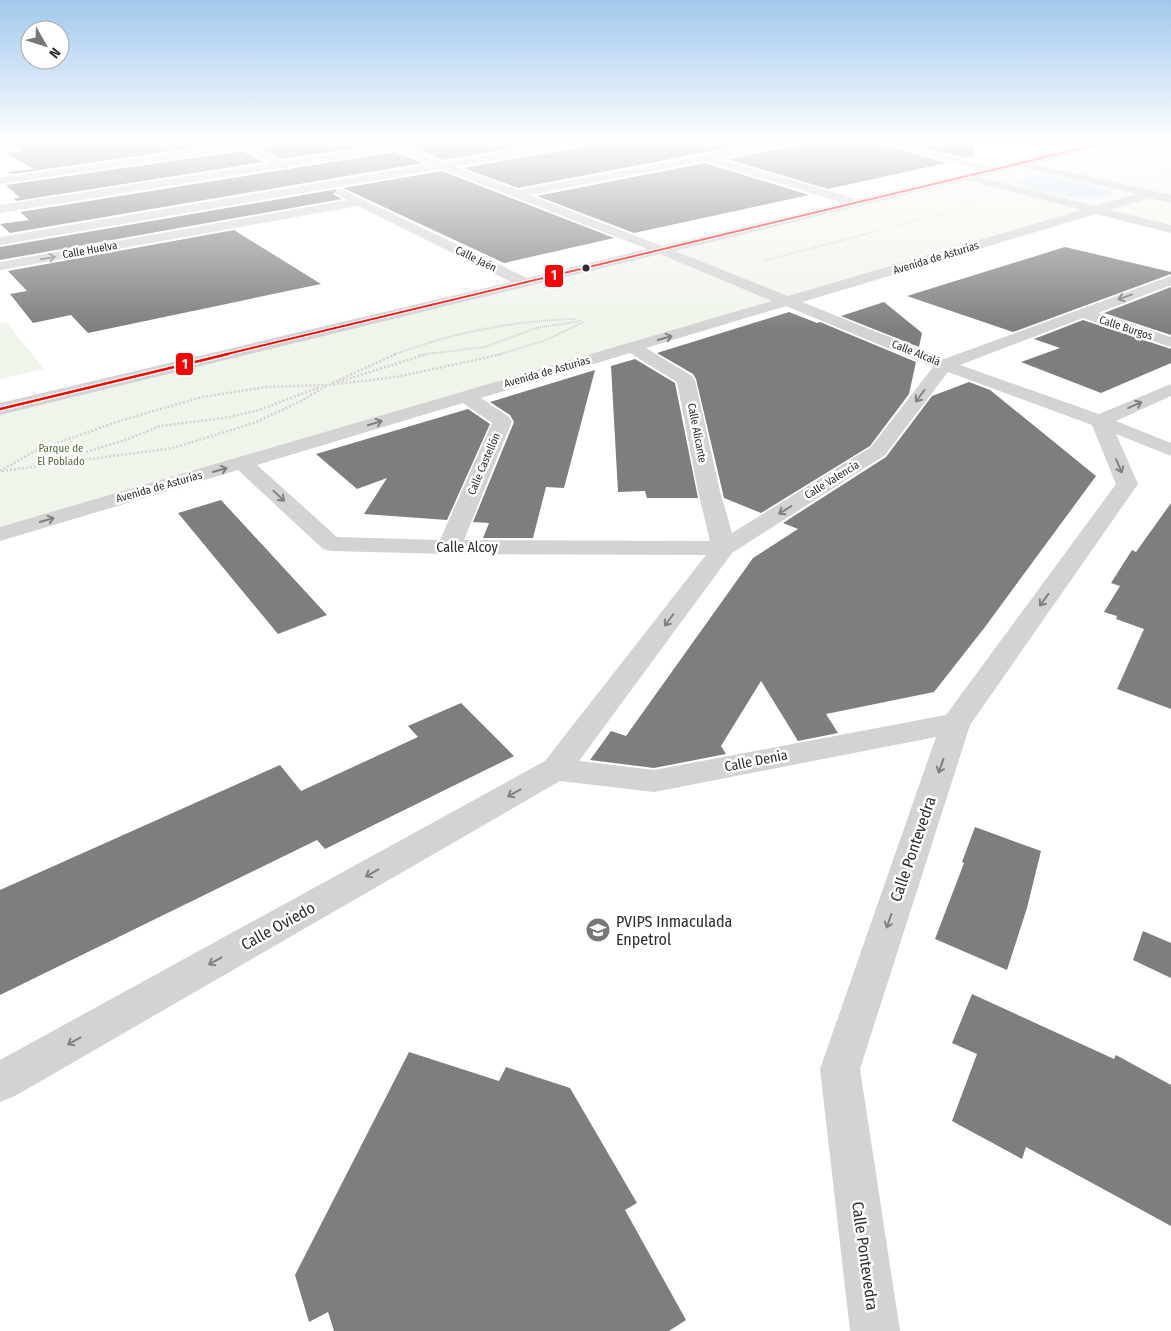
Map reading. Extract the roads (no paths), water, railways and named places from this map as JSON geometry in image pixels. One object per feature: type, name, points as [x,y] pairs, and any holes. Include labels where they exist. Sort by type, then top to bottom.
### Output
[{"type":"street","points":[[0,209],[31,204]]},
{"type":"street","points":[[0,241],[218,204]]},
{"type":"street","name":"Calle Huelva","points":[[0,266],[346,204]]},
{"type":"street","name":"Calle Jaén","points":[[362,204],[526,283]]},
{"type":"street","name":"Calle Alcalá","points":[[542,204],[664,251],[944,365],[1100,421],[1171,450]]},
{"type":"street","points":[[0,409],[859,204]]},
{"type":"street","points":[[1072,204],[1171,229]]},
{"type":"street","name":"Avenida de Asturias","points":[[0,534],[1114,204]]},
{"type":"street","points":[[944,365],[1171,280]]},
{"type":"street","name":"Calle Burgos","points":[[1082,313],[1171,342]]},
{"type":"street","name":"Calle Alicante","points":[[632,348],[686,380],[709,491],[724,548]]},
{"type":"street","name":"Calle Valencia","points":[[556,769],[724,548],[878,451],[944,365]]},
{"type":"street","points":[[1100,421],[1171,390]]},
{"type":"street","name":"Calle Castellón","points":[[449,547],[502,421],[466,396]]},
{"type":"street","name":"Calle Pontevedra","points":[[875,1331],[840,1069],[956,723],[1127,484],[1100,421]]},
{"type":"street","name":"Calle Alcoy","points":[[243,463],[331,544],[449,547],[724,548]]},
{"type":"street","name":"Calle Denia","points":[[556,769],[654,781],[956,723]]},
{"type":"street","name":"Calle Oviedo","points":[[0,1082],[556,769]]},
{"type":"place","name":"PVIPS Inmaculada Enpetrol","points":[[598,930]]},
{"type":"park label","name":"Parque de El Poblado","points":[[61,454]]}]
